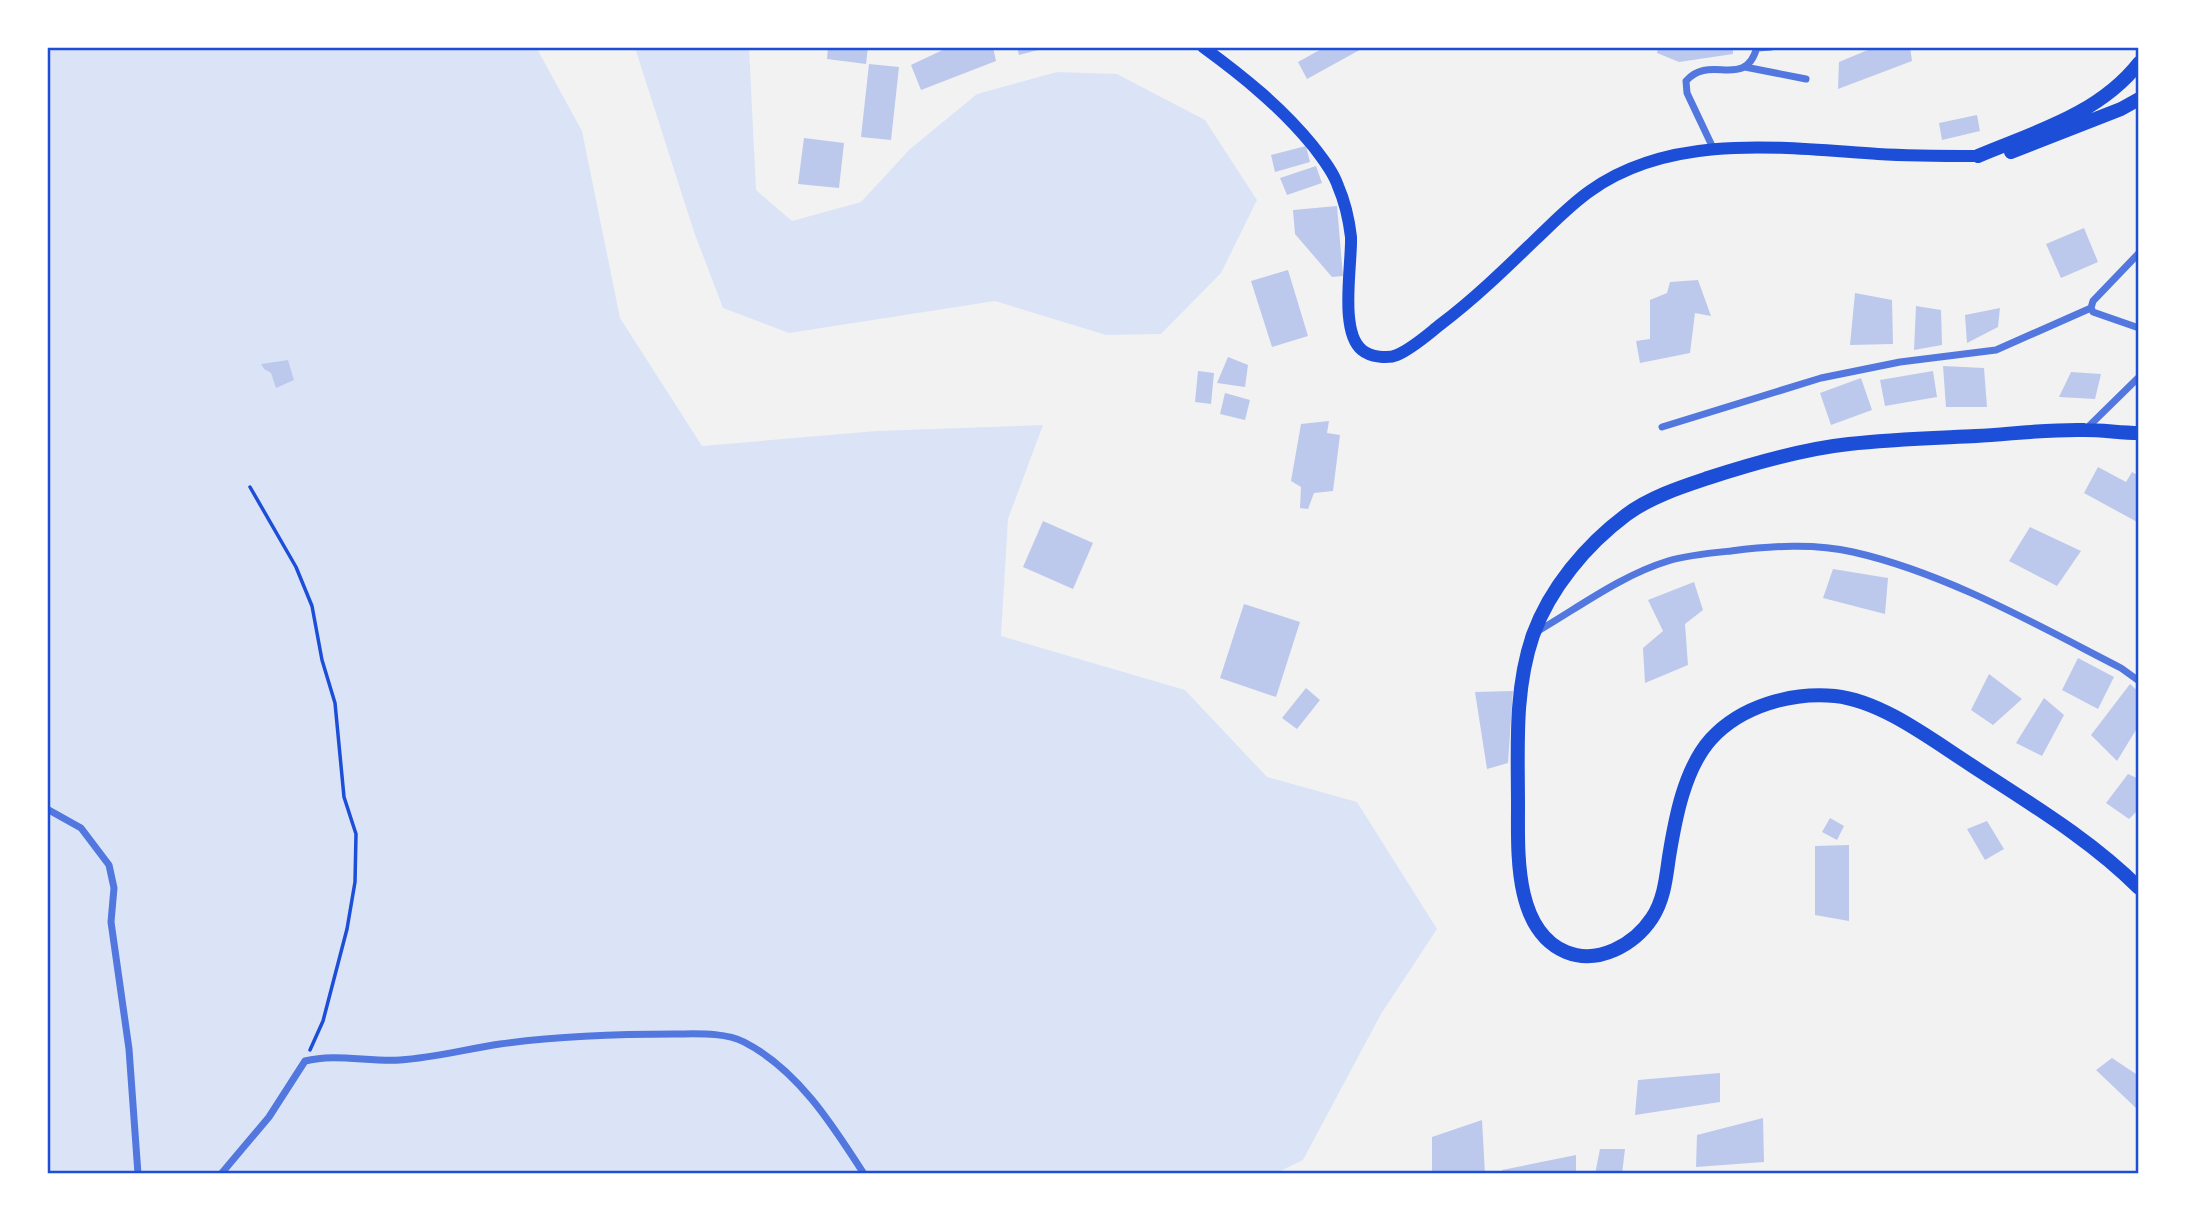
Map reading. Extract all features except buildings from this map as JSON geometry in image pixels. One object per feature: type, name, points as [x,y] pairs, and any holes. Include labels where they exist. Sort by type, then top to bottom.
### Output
[{"type":"highway","points":[[1978,156],[2080,113],[2105,97],[2127,78],[2139,63]]},
{"type":"highway","points":[[1978,156],[2012,151],[2121,109],[2139,99]]},
{"type":"highway","points":[[2139,433],[2086,429],[1847,444],[1777,457],[1680,487],[1629,513],[1604,534],[1570,570],[1553,593],[1534,634],[1520,692],[1518,855],[1526,899],[1535,926],[1552,944],[1571,954],[1612,952],[1636,937],[1652,918],[1661,901],[1675,817],[1689,779],[1709,740],[1734,719],[1763,705],[1794,698],[1836,696],[1868,705],[1910,726],[2028,802],[2111,860],[2139,888]]},
{"type":"main road","points":[[1203,47],[1269,97],[1298,127],[1338,183],[1351,237],[1349,305],[1354,340],[1363,351],[1373,355],[1395,356],[1423,338],[1473,300],[1568,209],[1612,177],[1671,156],[1759,147],[1880,155],[1978,156]]},
{"type":"street","points":[[1745,68],[1757,47],[1771,47]]},
{"type":"street","points":[[1714,150],[1687,93],[1686,81],[1695,73],[1706,69],[1745,68],[1806,79]]},
{"type":"street","points":[[1662,427],[1821,378],[1900,362],[1996,349],[2091,308],[2093,302],[2139,253]]},
{"type":"street","points":[[2091,308],[2093,312],[2139,328]]},
{"type":"street","points":[[2086,429],[2139,377]]},
{"type":"street","points":[[1534,634],[1633,575],[1669,561],[1768,546],[1805,547],[1852,552],[1905,568],[1998,605],[2121,668],[2139,681]]},
{"type":"street","points":[[47,809],[81,828],[109,865],[114,888],[111,922],[129,1049],[138,1174]]},
{"type":"street","points":[[221,1174],[269,1117],[305,1061],[321,1057],[361,1061],[402,1060],[503,1044],[587,1035],[704,1034],[740,1040],[764,1053],[787,1071],[824,1116],[864,1174]]},
{"type":"path","points":[[250,487],[296,567],[312,606],[335,703],[344,797],[356,834],[355,882],[347,929],[323,1021],[305,1061]]},
{"type":"shaded area","points":[[47,47],[536,47],[582,131],[620,318],[702,446],[876,431],[1043,425],[1008,519],[1001,636],[1185,690],[1267,777],[1357,802],[1437,929],[1381,1014],[1303,1160],[1274,1174],[47,1174]]},
{"type":"shaded area","points":[[642,47],[749,47],[756,190],[792,221],[861,202],[910,149],[977,94],[1057,72],[1117,74],[1205,120],[1257,200],[1221,273],[1161,334],[1106,335],[995,301],[789,333],[723,308],[694,232],[636,51]]}]
